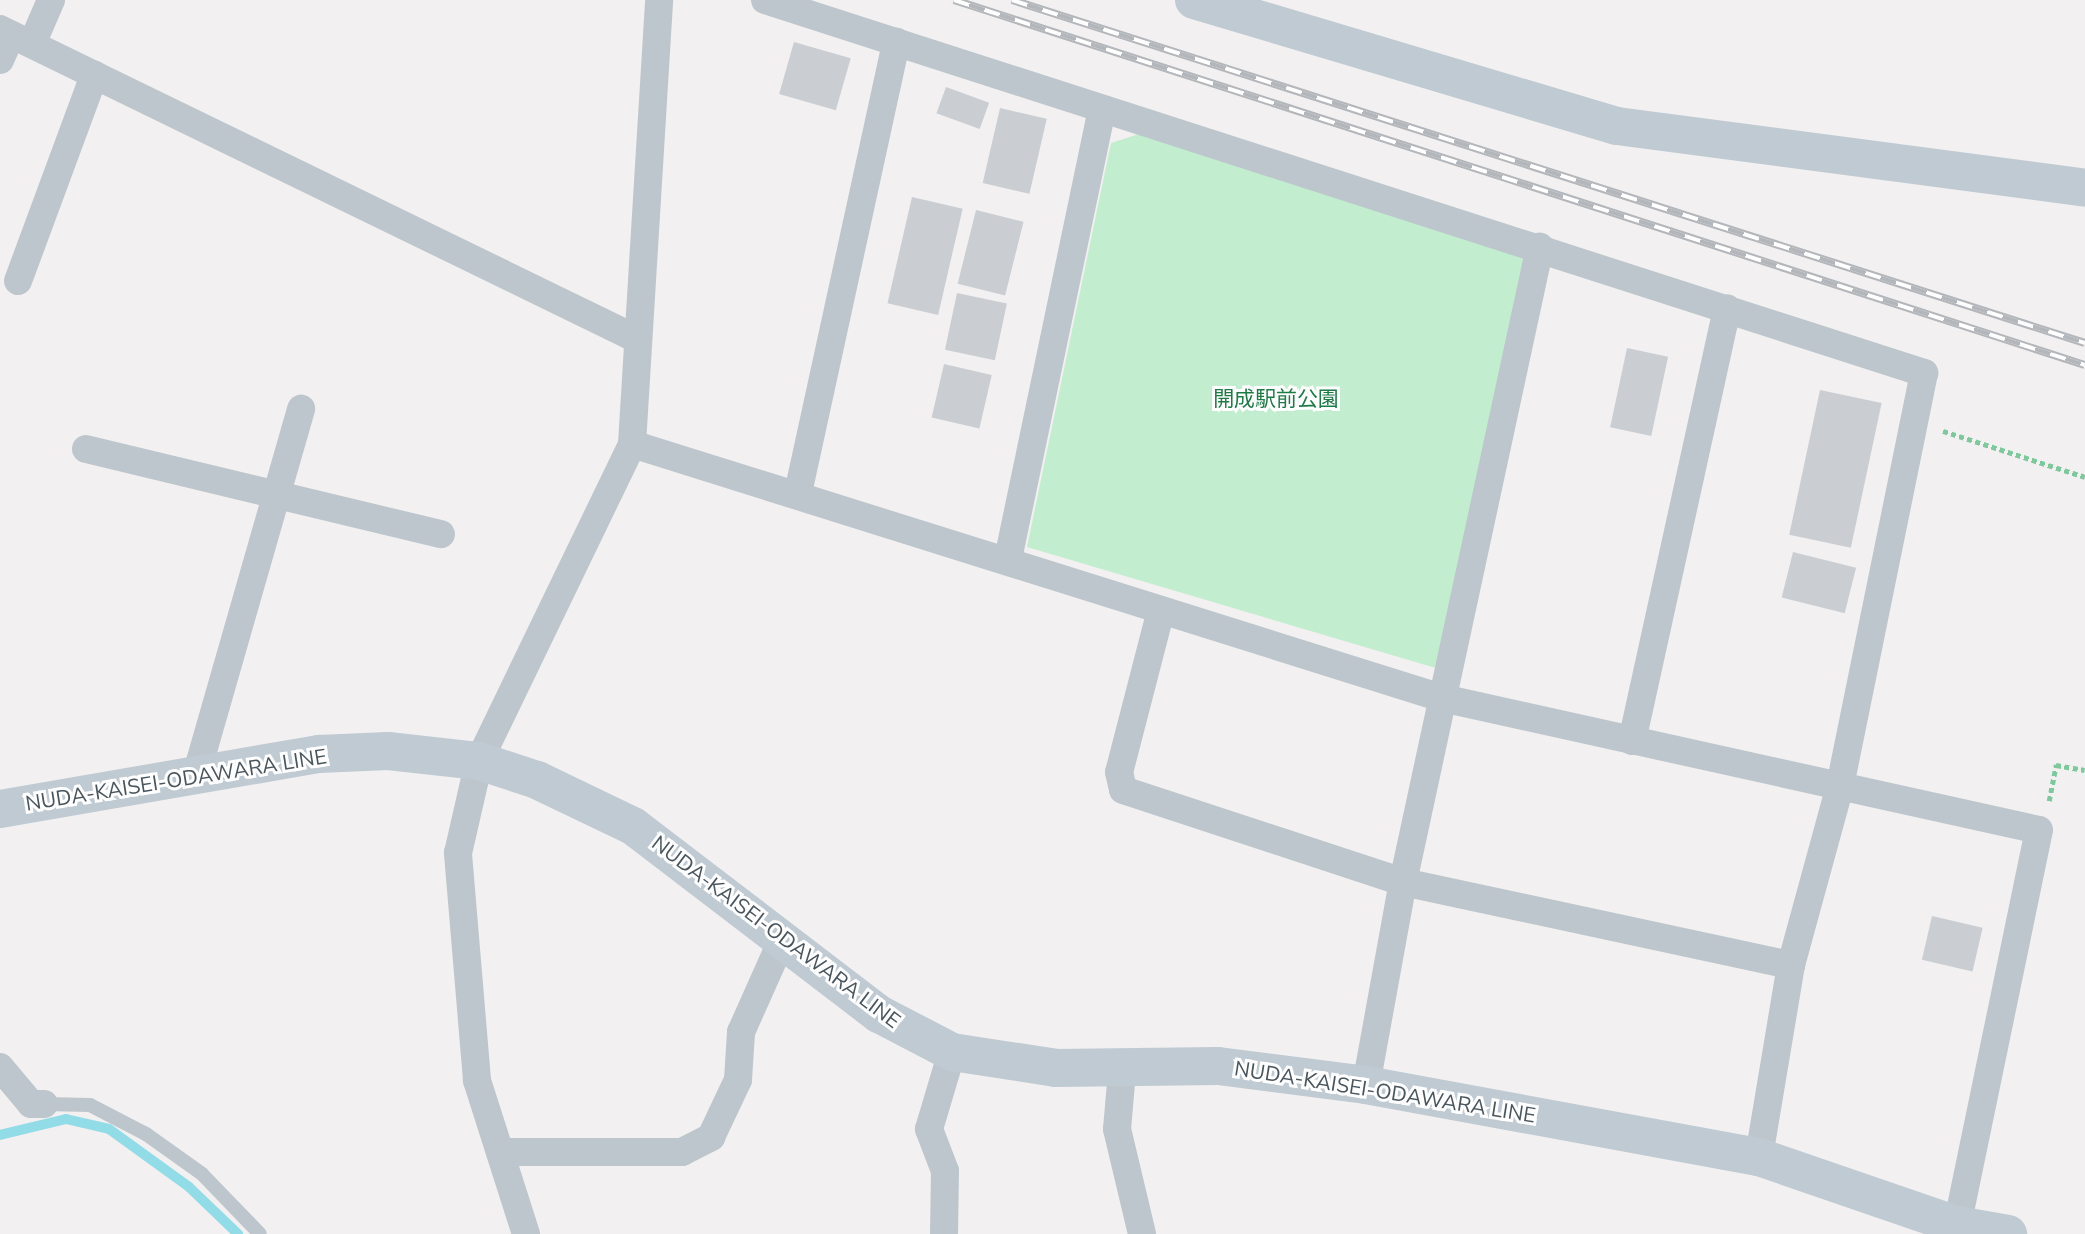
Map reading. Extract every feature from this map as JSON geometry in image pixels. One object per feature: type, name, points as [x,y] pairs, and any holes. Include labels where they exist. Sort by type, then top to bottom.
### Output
[{"type":"main road","points":[[1194,0],[1617,126],[2085,188]]},
{"type":"main road","name":"NUDA-KAISEI-ODAWARA LINE","points":[[0,809],[197,772],[347,753],[479,761],[537,780],[633,826],[880,1014],[952,1052],[1122,1071],[1218,1066],[1366,1085],[1759,1157],[1957,1224],[2006,1234]]},
{"type":"street","points":[[0,60],[14,36],[51,0]]},
{"type":"street","points":[[526,1234],[477,1080],[462,951],[458,853],[479,761],[632,444],[659,0]]},
{"type":"street","points":[[765,0],[1102,111],[1539,247],[1924,373],[1917,423],[1840,786],[1791,965],[1759,1157]]},
{"type":"street","points":[[14,36],[637,339]]},
{"type":"street","points":[[798,494],[896,42]]},
{"type":"street","points":[[18,281],[94,75]]},
{"type":"street","points":[[1008,559],[1102,111]]},
{"type":"street","points":[[1366,1085],[1403,883],[1539,247]]},
{"type":"street","points":[[1632,741],[1727,308]]},
{"type":"street","points":[[197,772],[300,409]]},
{"type":"street","points":[[632,444],[1008,559],[1160,614],[1442,698],[2039,830],[1957,1224]]},
{"type":"street","points":[[86,449],[441,534]]},
{"type":"street","points":[[1160,614],[1119,772],[1123,790],[1403,883],[1791,965]]},
{"type":"street","points":[[500,1152],[682,1152],[711,1136],[738,1080],[741,1032],[782,940]]},
{"type":"street","points":[[944,1234],[945,1171],[929,1129],[952,1052]]},
{"type":"street","points":[[0,1067],[31,1104],[44,1104]]},
{"type":"street","points":[[1122,1071],[1117,1129],[1142,1234]]},
{"type":"lane","points":[[44,1104],[90,1105],[146,1134],[202,1174],[260,1234]]},
{"type":"path","points":[[1917,423],[2085,477]]},
{"type":"green space","name":"開成駅前公園","points":[[1139,134],[1525,250],[1439,669],[1027,547],[1111,143]]},
{"type":"building","points":[[794,42],[851,58],[836,110],[779,94]]},
{"type":"building","points":[[946,87],[989,103],[980,129],[936,113]]},
{"type":"building","points":[[1000,108],[1047,119],[1029,194],[983,183]]},
{"type":"building","points":[[912,197],[963,209],[938,315],[887,303]]},
{"type":"building","points":[[976,210],[1024,222],[1005,296],[958,284]]},
{"type":"building","points":[[957,293],[1007,304],[995,360],[945,350]]},
{"type":"building","points":[[1627,348],[1668,357],[1651,436],[1610,427]]},
{"type":"building","points":[[944,364],[992,375],[979,429],[932,418]]},
{"type":"building","points":[[1820,390],[1882,403],[1851,548],[1789,535]]},
{"type":"building","points":[[1793,552],[1856,568],[1845,613],[1782,598]]},
{"type":"building","points":[[1932,916],[1983,928],[1973,972],[1922,960]]},
{"type":"waterway","points":[[0,1135],[66,1119],[109,1129],[189,1187],[238,1234]]},
{"type":"railway","points":[[954,0],[2085,365]]},
{"type":"railway","points":[[1012,0],[2085,343]]}]
